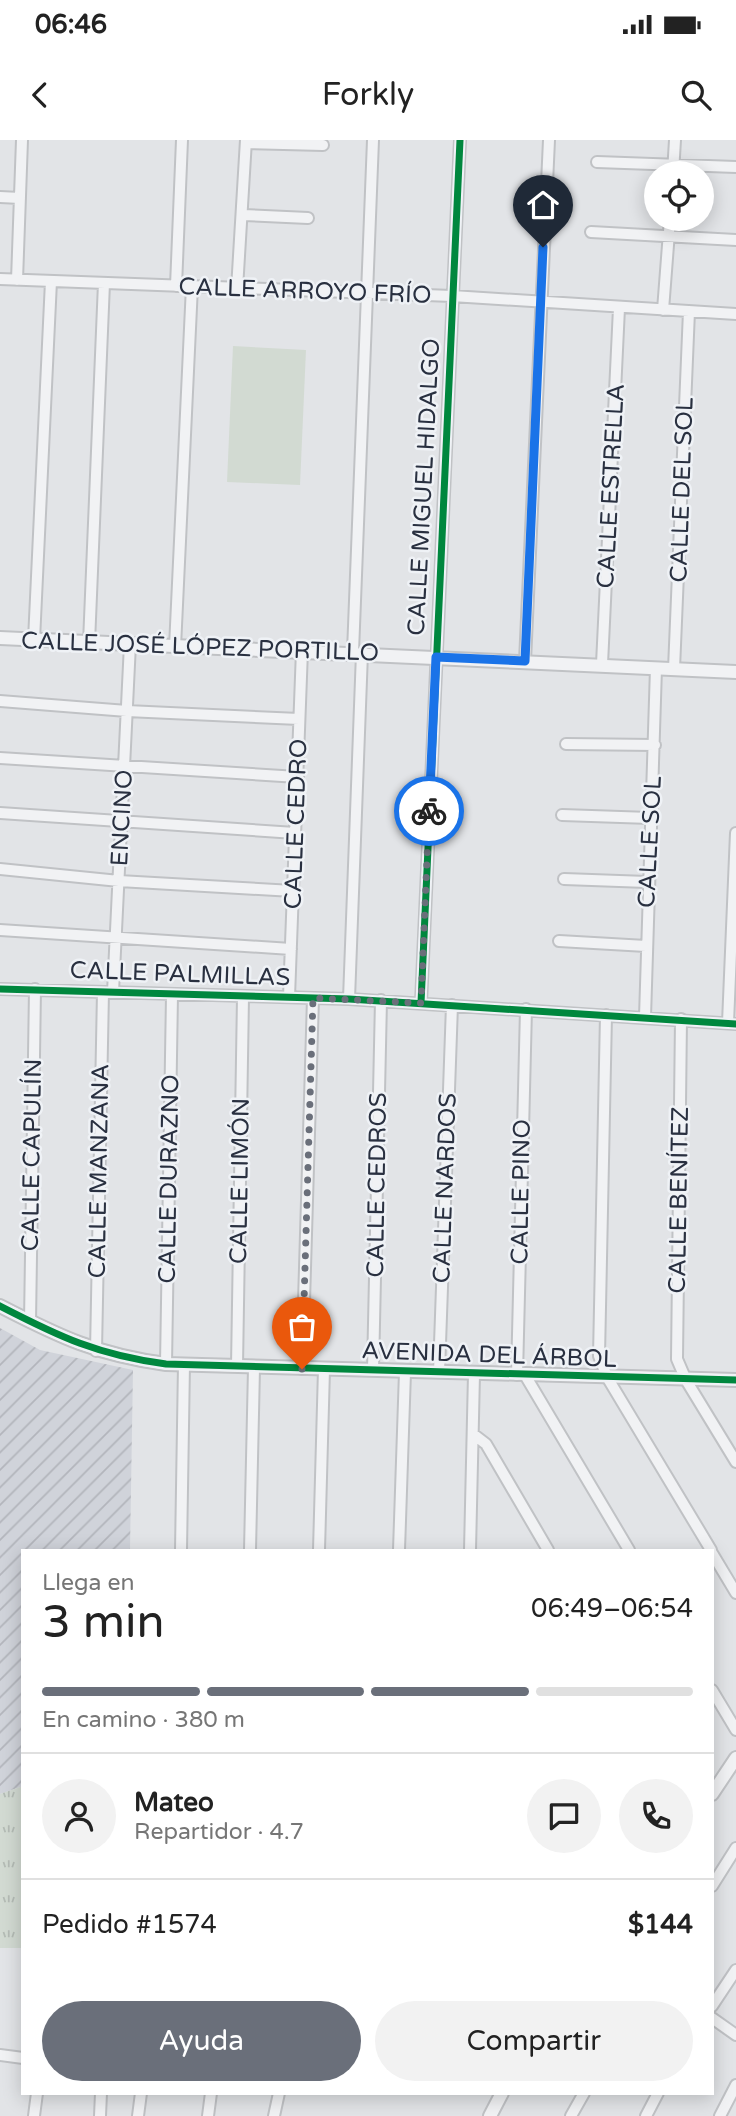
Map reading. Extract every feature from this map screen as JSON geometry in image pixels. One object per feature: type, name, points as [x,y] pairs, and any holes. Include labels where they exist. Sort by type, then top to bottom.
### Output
[{"type":"street","points":[[17,280],[22,140]]},
{"type":"street","points":[[176,286],[182,140]]},
{"type":"street","points":[[349,999],[366,293],[373,140]]},
{"type":"street","name":"CALLE MIGUEL HIDALGO","points":[[421,1003],[460,140]]},
{"type":"street","points":[[525,661],[549,140]]},
{"type":"street","points":[[674,161],[675,140]]},
{"type":"street","points":[[237,289],[246,142],[323,145]]},
{"type":"street","points":[[597,162],[644,166]]},
{"type":"street","points":[[714,167],[736,167]]},
{"type":"street","points":[[0,197],[20,198]]},
{"type":"street","points":[[243,215],[308,218]]},
{"type":"street","points":[[663,310],[669,231]]},
{"type":"street","points":[[591,232],[736,240]]},
{"type":"street","name":"CALLE ARROYO FRÍO","points":[[0,279],[452,296],[736,314]]},
{"type":"street","points":[[34,640],[51,281]]},
{"type":"street","points":[[89,643],[104,283]]},
{"type":"street","points":[[175,647],[192,286]]},
{"type":"street","name":"CALLE ESTRELLA","points":[[603,664],[619,308]]},
{"type":"street","name":"CALLE DEL SOL","points":[[674,669],[689,311]]},
{"type":"street","name":"CALLE JOSÉ LÓPEZ PORTILLO","points":[[0,638],[736,672]]},
{"type":"street","name":"ENCINO","points":[[108,992],[116,936],[130,645]]},
{"type":"street","name":"CALLE CEDRO","points":[[289,997],[302,650]]},
{"type":"street","name":"CALLE SOL","points":[[645,1017],[647,882],[655,745],[656,668]]},
{"type":"street","points":[[0,701],[127,711],[299,719]]},
{"type":"street","points":[[566,744],[655,745]]},
{"type":"street","points":[[0,758],[298,777]]},
{"type":"street","points":[[0,814],[295,832]]},
{"type":"street","points":[[562,815],[650,818]]},
{"type":"street","points":[[732,1023],[736,833]]},
{"type":"street","points":[[0,869],[119,881],[293,891]]},
{"type":"street","points":[[564,879],[647,882]]},
{"type":"street","points":[[0,930],[291,949]]},
{"type":"street","points":[[558,941],[646,946]]},
{"type":"street","name":"CALLE PALMILLAS","points":[[0,989],[381,1000],[732,1023]]},
{"type":"street","name":"CALLE CAPULÍN","points":[[30,1322],[35,989]]},
{"type":"street","name":"CALLE MANZANA","points":[[96,1351],[108,992]]},
{"type":"street","name":"CALLE DURAZNO","points":[[166,1364],[172,995]]},
{"type":"street","name":"CALLE LIMÓN","points":[[237,1366],[243,997]]},
{"type":"street","points":[[302,1369],[313,998]]},
{"type":"street","name":"CALLE CEDROS","points":[[373,1370],[381,1000]]},
{"type":"street","name":"CALLE NARDOS","points":[[439,1372],[452,1005]]},
{"type":"street","name":"CALLE PINO","points":[[521,1375],[526,1009]]},
{"type":"street","points":[[606,1015],[599,1356],[607,1377],[710,1549]]},
{"type":"street","name":"CALLE BENÍTEZ","points":[[681,1018],[677,1359],[686,1380],[736,1462]]},
{"type":"street","name":"AVENIDA DEL ÁRBOL","points":[[0,1306],[96,1351],[166,1364],[736,1380]]},
{"type":"street","points":[[181,1549],[184,1364]]},
{"type":"street","points":[[250,1549],[254,1368]]},
{"type":"street","points":[[319,1549],[324,1369]]},
{"type":"street","points":[[399,1549],[405,1372]]},
{"type":"street","points":[[470,1549],[474,1374]]},
{"type":"street","points":[[521,1375],[628,1549]]},
{"type":"street","points":[[473,1434],[486,1444],[547,1549]]},
{"type":"street","points":[[714,1555],[736,1593]]},
{"type":"street","points":[[714,1693],[736,1730]]},
{"type":"street","points":[[714,1791],[736,1758]]},
{"type":"street","points":[[714,1883],[736,1848]]},
{"type":"street","points":[[714,2003],[736,1970]]},
{"type":"street","points":[[714,2019],[736,2035]]},
{"type":"street","points":[[0,2056],[21,2058]]},
{"type":"street","points":[[720,2116],[736,2085]]},
{"type":"street","points":[[34,2116],[37,2095]]},
{"type":"street","points":[[101,2095],[103,2115]]},
{"type":"street","points":[[138,2116],[141,2095]]},
{"type":"street","points":[[208,2116],[211,2095]]},
{"type":"street","points":[[274,2116],[279,2095]]},
{"type":"street","points":[[490,2116],[501,2095]]},
{"type":"street","points":[[571,2116],[583,2095]]},
{"type":"street","points":[[646,2116],[657,2095]]},
{"type":"shaded area","points":[[0,1328],[40,1350],[133,1370],[130,1549],[21,1549],[21,1787],[0,1794]]},
{"type":"green space","points":[[233,346],[306,350],[300,485],[227,482]]},
{"type":"green space","points":[[21,1787],[21,1948],[0,1948],[0,1794]]},
{"type":"cycle path","points":[[421,1003],[460,140]]},
{"type":"cycle path","points":[[0,989],[349,999],[736,1024]]},
{"type":"cycle path","points":[[0,1306],[42,1327],[99,1350],[166,1364],[736,1380]]},
{"type":"way so far","points":[[302,1369],[313,998],[421,1003],[429,811]]},
{"type":"route","points":[[429,811],[436,657],[525,661],[543,247]]}]
